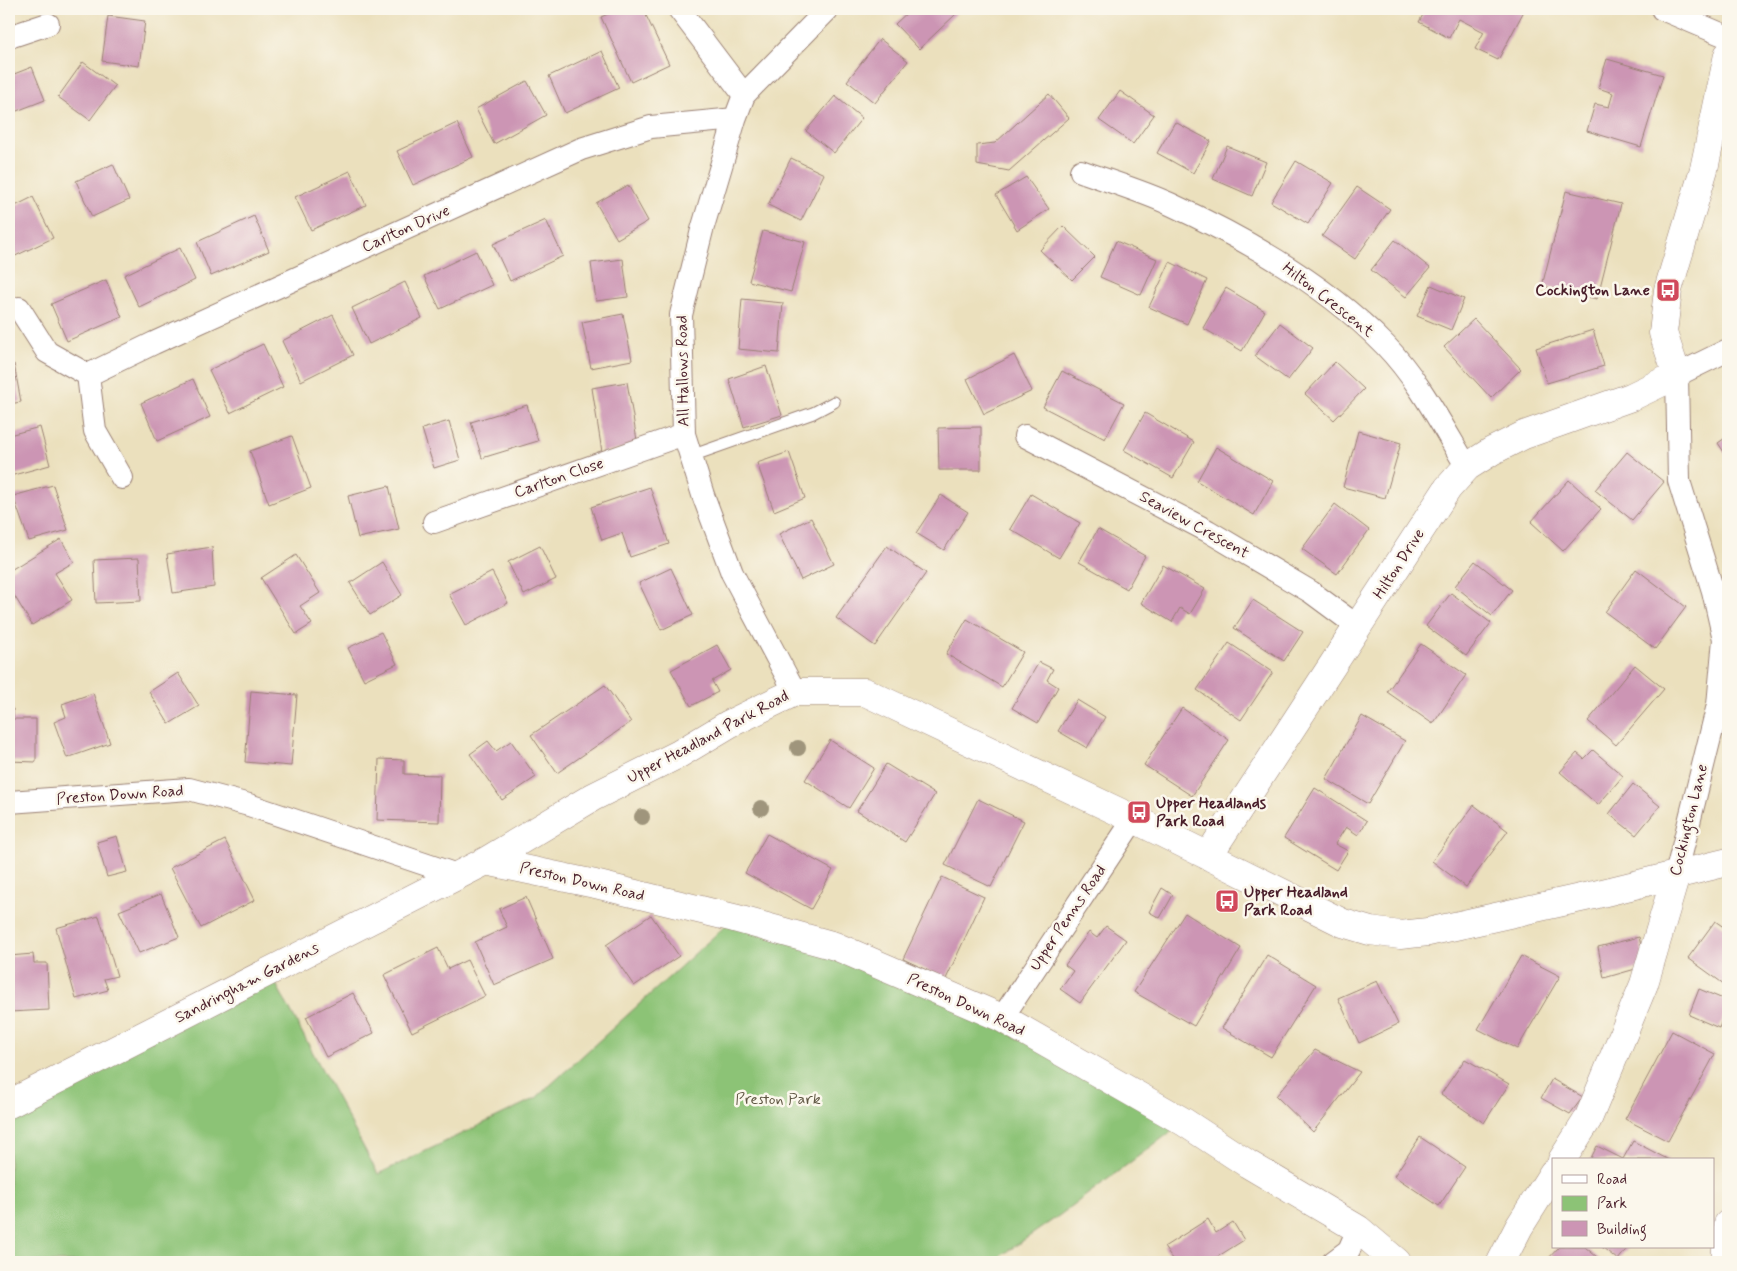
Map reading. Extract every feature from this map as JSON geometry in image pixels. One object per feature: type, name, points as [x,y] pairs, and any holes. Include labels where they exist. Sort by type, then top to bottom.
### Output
[{"type":"street","points":[[679,9],[744,95]]},
{"type":"street","name":"All Hallows Road","points":[[795,692],[732,573],[703,495],[684,434],[681,314],[702,230],[735,118],[744,95],[828,9]]},
{"type":"street","points":[[1662,9],[1728,37]]},
{"type":"street","points":[[9,37],[48,24]]},
{"type":"street","name":"Cockington Lane","points":[[1563,1158],[1588,1119],[1644,984],[1676,876],[1718,705],[1724,639],[1713,591],[1679,481],[1678,375],[1663,333],[1668,290],[1704,169],[1728,55]]},
{"type":"street","name":"Carlton Drive","points":[[88,375],[154,343],[581,150],[651,127],[735,118]]},
{"type":"street","name":"Hilton Crescent","points":[[1081,171],[1169,204],[1245,242],[1301,275],[1350,313],[1385,345],[1415,382],[1467,467]]},
{"type":"street","points":[[19,308],[47,352],[88,375],[95,430],[122,478]]},
{"type":"street","points":[[1678,375],[1728,350]]},
{"type":"street","name":"Hilton Drive","points":[[1208,856],[1448,488],[1467,467],[1492,451],[1524,435],[1631,397],[1678,375]]},
{"type":"street","name":"Carlton Close","points":[[434,522],[684,434]]},
{"type":"street","name":"Seaview Crescent","points":[[1025,436],[1208,531],[1311,592],[1357,626]]},
{"type":"street","name":"Upper Headland Park Road","points":[[486,861],[593,796],[679,754],[729,724],[795,692],[864,692],[1134,819],[1343,923],[1370,931],[1400,935],[1428,932],[1676,876],[1728,862]]},
{"type":"street","name":"Preston Down Road","points":[[9,802],[189,789],[249,804],[457,876]]},
{"type":"street","name":"Upper Penns Road","points":[[1002,1018],[1134,819]]},
{"type":"street","name":"Sandringham Gardens","points":[[9,1104],[486,861]]},
{"type":"street","name":"Preston Down Road","points":[[486,861],[595,884],[734,918],[835,946],[1002,1018],[1184,1122],[1248,1164],[1358,1229],[1397,1262]]},
{"type":"street","points":[[1501,1262],[1519,1227],[1552,1175]]},
{"type":"street","points":[[1725,1262],[1728,1224]]},
{"type":"street","points":[[1333,1262],[1349,1250],[1358,1229]]},
{"type":"lane","points":[[691,456],[813,413],[834,402]]},
{"type":"green space","name":"Preston Park","points":[[734,918],[835,946],[1184,1122],[1060,1215],[992,1262],[9,1262],[9,1104],[269,971],[378,1174],[536,1098]]},
{"type":"building","points":[[619,9],[643,9],[669,64],[631,82],[601,17]]},
{"type":"building","points":[[911,9],[950,9],[956,14],[919,49],[895,24]]},
{"type":"building","points":[[1426,9],[1525,9],[1498,60],[1475,49],[1484,32],[1459,19],[1449,38],[1419,22]]},
{"type":"building","points":[[108,16],[145,21],[139,66],[102,61]]},
{"type":"building","points":[[880,39],[908,61],[875,103],[847,81]]},
{"type":"building","points":[[602,51],[619,88],[565,113],[549,76]]},
{"type":"building","points":[[1607,59],[1663,75],[1641,147],[1587,131],[1595,104],[1609,107],[1613,93],[1598,88]]},
{"type":"building","points":[[83,62],[115,86],[90,120],[58,97]]},
{"type":"building","points":[[32,67],[45,100],[9,114],[9,76]]},
{"type":"building","points":[[527,81],[546,115],[494,144],[476,109]]},
{"type":"building","points":[[1120,91],[1154,115],[1133,144],[1099,120]]},
{"type":"building","points":[[1049,94],[1069,118],[1009,171],[977,165],[977,145],[995,143]]},
{"type":"building","points":[[835,96],[862,118],[834,153],[806,131]]},
{"type":"building","points":[[1175,122],[1211,141],[1193,173],[1157,153]]},
{"type":"building","points":[[457,123],[473,157],[413,185],[397,151]]},
{"type":"building","points":[[1227,146],[1266,162],[1252,196],[1213,179]]},
{"type":"building","points":[[791,158],[824,174],[801,221],[768,205]]},
{"type":"building","points":[[1296,161],[1333,183],[1308,224],[1271,202]]},
{"type":"building","points":[[113,164],[129,200],[92,217],[76,181]]},
{"type":"building","points":[[350,171],[366,205],[311,230],[295,197]]},
{"type":"building","points":[[1026,177],[1049,209],[1017,230],[996,195]]},
{"type":"building","points":[[628,185],[648,221],[617,239],[596,203]]},
{"type":"building","points":[[1357,187],[1390,209],[1355,259],[1322,236]]},
{"type":"building","points":[[1566,191],[1621,204],[1597,299],[1542,286]]},
{"type":"building","points":[[33,197],[53,238],[9,259],[9,209]]},
{"type":"building","points":[[254,216],[269,251],[211,276],[197,242]]},
{"type":"building","points":[[546,220],[563,256],[510,281],[493,244]]},
{"type":"building","points":[[1063,226],[1095,257],[1072,280],[1040,250]]},
{"type":"building","points":[[763,231],[805,242],[791,292],[749,281]]},
{"type":"building","points":[[1395,240],[1430,268],[1406,297],[1371,270]]},
{"type":"building","points":[[1116,241],[1157,259],[1141,295],[1100,277]]},
{"type":"building","points":[[180,248],[195,280],[139,307],[124,275]]},
{"type":"building","points":[[476,251],[492,285],[440,309],[424,276]]},
{"type":"building","points":[[623,259],[628,297],[596,301],[591,263]]},
{"type":"building","points":[[1170,262],[1207,280],[1187,324],[1149,307]]},
{"type":"building","points":[[106,280],[122,317],[67,341],[51,304]]},
{"type":"building","points":[[405,282],[422,318],[369,344],[352,308]]},
{"type":"building","points":[[1431,285],[1464,299],[1451,330],[1417,316]]},
{"type":"building","points":[[1226,288],[1265,311],[1242,351],[1203,328]]},
{"type":"building","points":[[742,299],[783,303],[779,353],[738,349]]},
{"type":"building","points":[[623,314],[632,360],[591,368],[582,322]]},
{"type":"building","points":[[333,315],[353,355],[301,381],[282,341]]},
{"type":"building","points":[[1474,319],[1521,369],[1491,398],[1444,347]]},
{"type":"building","points":[[1280,323],[1313,348],[1288,380],[1255,356]]},
{"type":"building","points":[[1593,330],[1604,366],[1547,383],[1536,348]]},
{"type":"building","points":[[263,344],[283,387],[230,413],[209,370]]},
{"type":"building","points":[[1014,355],[1032,391],[984,414],[967,379]]},
{"type":"building","points":[[1335,362],[1364,389],[1334,420],[1305,394]]},
{"type":"building","points":[[14,364],[21,402],[9,404],[9,365]]},
{"type":"building","points":[[766,366],[782,415],[744,427],[729,379]]},
{"type":"building","points":[[1062,371],[1124,403],[1105,439],[1043,407]]},
{"type":"building","points":[[193,379],[210,417],[157,441],[141,403]]},
{"type":"building","points":[[627,382],[638,446],[602,452],[592,388]]},
{"type":"building","points":[[527,405],[538,441],[482,458],[471,422]]},
{"type":"building","points":[[1145,413],[1194,442],[1173,478],[1124,450]]},
{"type":"building","points":[[449,421],[460,460],[434,468],[422,429]]},
{"type":"building","points":[[40,427],[50,465],[10,476],[9,435]]},
{"type":"building","points":[[981,427],[981,470],[939,470],[938,428]]},
{"type":"building","points":[[1358,431],[1401,443],[1385,498],[1343,487]]},
{"type":"building","points":[[292,436],[311,488],[269,504],[250,451]]},
{"type":"building","points":[[1728,436],[1728,458],[1718,443]]},
{"type":"building","points":[[1216,447],[1273,481],[1254,515],[1197,481]]},
{"type":"building","points":[[789,452],[805,498],[774,511],[757,463]]},
{"type":"building","points":[[1627,452],[1664,482],[1632,520],[1595,490]]},
{"type":"building","points":[[1569,480],[1601,509],[1563,551],[1531,522]]},
{"type":"building","points":[[53,485],[68,530],[29,541],[13,496]]},
{"type":"building","points":[[389,486],[399,529],[358,538],[348,496]]},
{"type":"building","points":[[650,487],[669,544],[630,557],[622,533],[602,540],[591,507]]},
{"type":"building","points":[[1031,494],[1080,523],[1059,558],[1010,529]]},
{"type":"building","points":[[941,495],[968,512],[944,550],[916,533]]},
{"type":"building","points":[[1335,504],[1369,530],[1337,574],[1302,549]]},
{"type":"building","points":[[811,518],[834,564],[801,580],[779,534]]},
{"type":"building","points":[[1098,529],[1145,556],[1127,589],[1079,562]]},
{"type":"building","points":[[61,539],[74,562],[55,573],[72,600],[32,625],[9,587],[9,571]]},
{"type":"building","points":[[540,546],[556,579],[524,595],[508,562]]},
{"type":"building","points":[[887,546],[926,573],[875,646],[836,618]]},
{"type":"building","points":[[212,547],[214,587],[173,593],[167,554]]},
{"type":"building","points":[[296,555],[320,593],[300,606],[312,624],[296,634],[261,578]]},
{"type":"building","points":[[139,558],[141,601],[96,603],[94,560]]},
{"type":"building","points":[[1475,561],[1512,590],[1492,616],[1455,586]]},
{"type":"building","points":[[382,562],[402,595],[370,615],[350,583]]},
{"type":"building","points":[[1163,565],[1205,589],[1190,614],[1180,608],[1172,622],[1141,603]]},
{"type":"building","points":[[671,568],[693,615],[661,630],[639,583]]},
{"type":"building","points":[[1636,569],[1686,607],[1655,649],[1605,612]]},
{"type":"building","points":[[492,572],[508,603],[466,625],[449,594]]},
{"type":"building","points":[[1451,593],[1491,623],[1466,656],[1426,626]]},
{"type":"building","points":[[1253,600],[1303,632],[1284,661],[1234,628]]},
{"type":"building","points":[[967,619],[1023,652],[1002,687],[946,654]]},
{"type":"building","points":[[381,632],[397,664],[364,680],[348,648]]},
{"type":"building","points":[[1229,643],[1273,672],[1241,720],[1197,690]]},
{"type":"building","points":[[1421,644],[1466,675],[1433,724],[1387,692]]},
{"type":"building","points":[[717,645],[731,670],[712,681],[718,692],[691,706],[671,670]]},
{"type":"building","points":[[1039,662],[1053,669],[1047,680],[1058,687],[1038,723],[1012,708]]},
{"type":"building","points":[[1635,665],[1664,689],[1616,745],[1588,721]]},
{"type":"building","points":[[178,673],[199,706],[169,724],[149,692]]},
{"type":"building","points":[[605,685],[631,722],[557,773],[531,735]]},
{"type":"building","points":[[251,691],[297,695],[291,766],[245,762]]},
{"type":"building","points":[[93,693],[110,743],[67,758],[54,722],[66,717],[62,704]]},
{"type":"building","points":[[1077,700],[1105,717],[1087,748],[1058,731]]},
{"type":"building","points":[[1182,708],[1229,740],[1192,796],[1144,765]]},
{"type":"building","points":[[9,709],[13,709],[13,719],[36,719],[36,762],[9,761]]},
{"type":"building","points":[[1362,716],[1405,741],[1368,804],[1326,779]]},
{"type":"building","points":[[830,740],[874,768],[849,808],[805,780]]},
{"type":"building","points":[[488,741],[496,751],[511,741],[536,777],[502,800],[470,754]]},
{"type":"building","points":[[1593,750],[1623,776],[1598,805],[1560,772],[1577,753],[1584,759]]},
{"type":"building","points":[[379,759],[404,760],[404,774],[440,775],[439,822],[377,820]]},
{"type":"building","points":[[886,764],[935,794],[905,842],[857,811]]},
{"type":"building","points":[[1633,784],[1660,806],[1636,835],[1609,814]]},
{"type":"building","points":[[1315,788],[1367,821],[1358,835],[1346,827],[1335,844],[1348,851],[1336,870],[1284,838]]},
{"type":"building","points":[[978,799],[1024,821],[991,887],[945,865]]},
{"type":"building","points":[[1474,805],[1508,831],[1466,887],[1432,861]]},
{"type":"building","points":[[767,834],[833,870],[811,909],[745,873]]},
{"type":"building","points":[[117,836],[127,872],[107,877],[97,842]]},
{"type":"building","points":[[225,840],[255,900],[201,928],[170,868]]},
{"type":"building","points":[[942,877],[984,897],[946,979],[903,959]]},
{"type":"building","points":[[1162,888],[1173,895],[1160,918],[1149,912]]},
{"type":"building","points":[[161,894],[179,937],[139,953],[119,911]]},
{"type":"building","points":[[526,897],[553,959],[494,985],[475,942],[507,927],[499,909]]},
{"type":"building","points":[[1185,913],[1241,948],[1194,1026],[1134,992]]},
{"type":"building","points":[[651,915],[679,956],[634,986],[606,945]]},
{"type":"building","points":[[99,916],[117,976],[104,979],[108,990],[76,999],[56,928]]},
{"type":"building","points":[[1715,921],[1728,930],[1728,987],[1688,958]]},
{"type":"building","points":[[1106,926],[1126,940],[1080,1003],[1060,989],[1073,971],[1065,965],[1089,932],[1097,938]]},
{"type":"building","points":[[1639,937],[1646,966],[1604,978],[1598,947]]},
{"type":"building","points":[[438,948],[448,969],[467,960],[485,996],[412,1032],[384,975]]},
{"type":"building","points":[[33,954],[34,963],[47,963],[49,1010],[9,1012],[9,956]]},
{"type":"building","points":[[1267,955],[1316,985],[1271,1057],[1222,1028]]},
{"type":"building","points":[[1521,956],[1560,976],[1517,1049],[1478,1029]]},
{"type":"building","points":[[1377,981],[1398,1024],[1359,1043],[1338,998]]},
{"type":"building","points":[[1699,989],[1728,1001],[1728,1006],[1719,1028],[1689,1015]]},
{"type":"building","points":[[353,993],[374,1033],[326,1057],[306,1017]]},
{"type":"building","points":[[1672,1031],[1715,1054],[1668,1141],[1625,1119]]},
{"type":"building","points":[[1315,1050],[1360,1072],[1313,1132],[1276,1096]]},
{"type":"building","points":[[1465,1059],[1509,1084],[1484,1123],[1441,1094]]},
{"type":"building","points":[[1552,1079],[1583,1097],[1570,1114],[1541,1098]]},
{"type":"building","points":[[1420,1137],[1465,1167],[1439,1206],[1394,1176]]},
{"type":"building","points":[[1633,1141],[1665,1158],[1624,1158]]},
{"type":"building","points":[[1597,1146],[1621,1158],[1591,1158]]},
{"type":"building","points":[[1208,1219],[1216,1233],[1233,1222],[1244,1240],[1209,1262],[1174,1262],[1164,1247]]},
{"type":"building","points":[[1558,1248],[1586,1248],[1603,1262],[1548,1262],[1546,1261]]},
{"type":"building","points":[[1603,1248],[1627,1248],[1618,1260]]},
{"type":"building","points":[[1146,1257],[1149,1262],[1139,1262]]},
{"type":"place","name":"Cockington Lane","points":[[1668,290]]},
{"type":"place","name":"Upper Headlands Park Road","points":[[1139,812]]},
{"type":"place","name":"Upper Headland Park Road","points":[[1227,901]]}]
